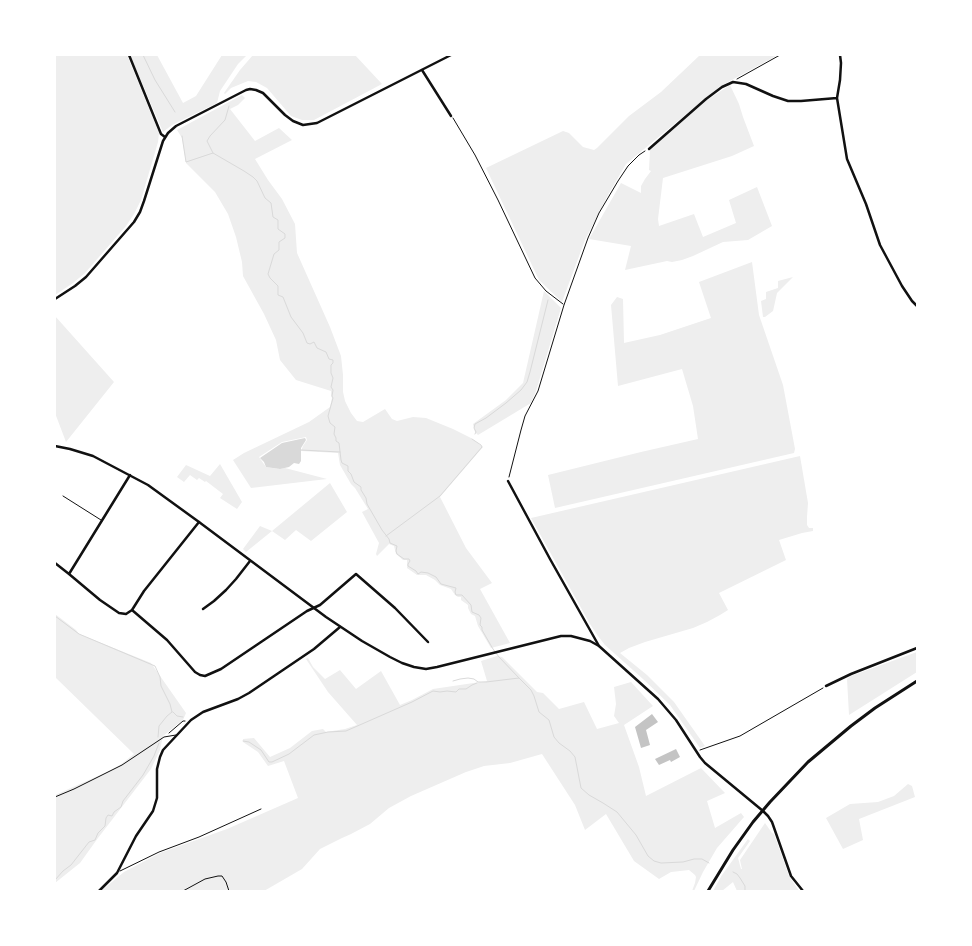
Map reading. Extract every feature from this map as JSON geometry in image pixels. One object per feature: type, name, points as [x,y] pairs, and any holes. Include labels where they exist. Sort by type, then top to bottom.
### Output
[{"type":"main road","points":[[708,891],[732,850],[778,793],[808,762],[838,735],[917,681]]},
{"type":"street","points":[[129,55],[161,134],[165,137]]},
{"type":"street","points":[[55,299],[86,277],[138,217],[161,145],[165,137],[176,126],[246,90],[253,89],[264,93],[293,121],[312,124],[322,121],[451,55]]},
{"type":"street","points":[[840,55],[840,80],[837,98],[847,159],[866,204],[880,246],[902,286],[917,306]]},
{"type":"street","points":[[422,70],[451,116]]},
{"type":"street","points":[[649,149],[706,99],[722,87],[733,82],[746,84],[772,96],[788,100],[837,98]]},
{"type":"street","points":[[55,446],[83,452],[130,475],[157,491],[340,627],[390,658],[414,667],[437,668],[561,636],[581,638],[599,646],[658,699],[676,720],[705,763],[768,816],[772,822],[791,876],[803,891]]},
{"type":"street","points":[[69,574],[130,475]]},
{"type":"street","points":[[508,481],[599,646]]},
{"type":"street","points":[[55,563],[100,600],[119,613],[126,614],[132,610],[144,591],[199,522]]},
{"type":"street","points":[[203,609],[236,579],[250,561]]},
{"type":"street","points":[[132,610],[167,640],[195,672],[205,676],[221,669],[306,611],[320,605],[356,574],[395,608],[428,642]]},
{"type":"street","points":[[99,891],[117,873],[136,836],[153,811],[157,798],[156,779],[163,750],[191,720],[203,712],[249,693],[314,649],[340,627]]},
{"type":"street","points":[[826,686],[850,674],[917,648]]},
{"type":"lane","points":[[63,496],[102,521]]},
{"type":"lane","points":[[55,797],[90,782],[122,765],[164,737],[177,735]]},
{"type":"lane","points":[[117,873],[159,852],[199,837],[261,809]]},
{"type":"path","points":[[733,82],[780,55]]},
{"type":"path","points":[[451,116],[475,155],[535,278],[546,291],[564,305]]},
{"type":"path","points":[[508,481],[525,416],[543,377],[582,252],[599,213],[628,166],[639,155],[649,149]]},
{"type":"path","points":[[699,750],[740,736],[809,698],[826,686]]},
{"type":"path","points":[[164,737],[182,721],[191,720]]},
{"type":"path","points":[[182,891],[205,879],[222,876],[229,891]]},
{"type":"shaded area","points":[[55,55],[127,55],[159,133],[141,200],[134,214],[126,226],[85,273],[55,295]]},
{"type":"shaded area","points":[[130,55],[157,55],[183,103],[196,96],[222,55],[247,55],[238,64],[220,91],[217,103],[172,125],[163,132]]},
{"type":"shaded area","points":[[253,55],[355,55],[382,84],[314,120],[302,120],[291,116],[267,88],[256,82],[248,81],[224,93]]},
{"type":"shaded area","points":[[700,55],[778,55],[719,87],[626,164],[585,240],[562,302],[539,280],[486,168],[563,131],[569,133],[583,147],[594,150],[629,116],[661,92]]},
{"type":"shaded area","points":[[730,85],[754,146],[732,156],[663,178],[658,219],[659,226],[694,214],[703,237],[736,223],[729,200],[757,187],[772,226],[748,240],[723,242],[682,260],[667,261],[625,270],[631,246],[589,239],[621,183],[641,193],[641,186],[651,171],[649,170],[650,150],[707,100]]},
{"type":"shaded area","points":[[242,95],[245,98],[238,105],[230,109],[255,141],[279,128],[292,140],[255,159],[282,199],[295,224],[297,253],[341,356],[343,392],[351,413],[357,421],[363,422],[385,409],[392,419],[397,421],[413,417],[426,418],[471,438],[483,447],[440,497],[466,548],[492,583],[480,589],[510,643],[491,648],[478,626],[475,616],[471,614],[468,605],[461,600],[461,597],[458,597],[451,589],[440,585],[426,575],[417,575],[407,568],[407,560],[403,560],[396,554],[394,546],[389,544],[377,556],[379,543],[362,512],[368,509],[340,465],[338,453],[301,451],[307,440],[306,437],[282,442],[259,457],[266,467],[285,468],[327,479],[251,488],[233,460],[309,422],[330,407],[332,398],[331,391],[296,380],[280,360],[276,340],[243,276],[236,237],[228,214],[215,192],[186,163],[182,138],[177,130]]},
{"type":"shaded area","points":[[752,262],[759,315],[783,385],[795,449],[794,453],[555,508],[548,475],[698,439],[693,406],[682,369],[618,386],[611,305],[617,297],[623,299],[624,343],[660,335],[711,318],[699,282]]},
{"type":"shaded area","points":[[793,277],[777,293],[773,311],[763,317],[761,301],[766,299],[766,292],[778,288],[778,281]]},
{"type":"shaded area","points":[[544,291],[561,308],[531,403],[478,435],[473,424],[506,400],[523,383]]},
{"type":"shaded area","points":[[55,316],[114,382],[66,442],[55,413]]},
{"type":"shaded area","points":[[305,438],[306,440],[301,448],[301,461],[299,464],[294,463],[289,467],[280,469],[266,467],[260,458],[282,443]]},
{"type":"shaded area","points":[[800,456],[808,503],[807,525],[809,528],[813,528],[813,531],[779,540],[786,560],[719,593],[728,610],[693,628],[645,642],[620,653],[647,675],[674,702],[705,746],[700,748],[670,705],[605,645],[598,636],[531,518]]},
{"type":"shaded area","points":[[220,464],[242,502],[237,509],[220,498],[223,494],[206,481],[199,478],[197,480],[190,475],[184,482],[177,477],[186,465],[210,476]]},
{"type":"shaded area","points":[[330,483],[347,512],[311,541],[296,530],[285,540],[272,531]]},
{"type":"shaded area","points":[[260,526],[272,531],[246,552],[243,549]]},
{"type":"shaded area","points":[[55,614],[79,634],[151,663],[186,713],[183,720],[163,736],[160,750],[151,769],[80,863],[55,883],[55,795],[107,772],[134,754],[55,677]]},
{"type":"shaded area","points":[[917,652],[917,672],[849,715],[847,679]]},
{"type":"shaded area","points":[[497,656],[502,657],[537,692],[543,693],[559,709],[584,702],[597,729],[619,723],[614,716],[616,704],[614,687],[631,682],[653,706],[624,725],[639,767],[646,796],[701,768],[725,793],[707,801],[715,828],[741,813],[744,817],[717,848],[694,891],[692,891],[696,877],[689,870],[671,872],[659,879],[634,861],[606,814],[585,830],[575,805],[542,754],[510,763],[484,766],[411,796],[389,808],[370,824],[320,849],[302,869],[264,891],[101,891],[124,872],[160,853],[227,829],[298,798],[284,761],[268,766],[258,752],[243,742],[243,739],[254,738],[270,757],[290,748],[312,731],[323,729],[326,732],[357,725],[328,692],[306,659],[308,658],[313,667],[325,679],[340,670],[356,689],[381,671],[400,705],[433,689],[487,681],[481,661]]},
{"type":"shaded area","points":[[908,784],[912,786],[915,797],[859,819],[863,840],[843,849],[826,818],[850,804],[878,802],[894,796]]},
{"type":"shaded area","points":[[765,823],[774,834],[789,876],[799,891],[737,891],[733,882],[722,891],[713,891],[748,839],[750,841],[738,858],[742,869],[740,860]]},
{"type":"building","points":[[652,714],[658,722],[646,730],[650,745],[641,748],[635,727]]},
{"type":"building","points":[[676,749],[680,757],[659,765],[655,759]]},
{"type":"waterway","points":[[143,55],[155,80],[175,112]]},
{"type":"waterway","points":[[213,153],[207,141],[225,120],[229,106]]},
{"type":"waterway","points":[[182,136],[186,162],[213,153],[253,177],[265,198],[271,203],[273,217],[278,220],[278,229],[285,234],[285,238],[279,242],[279,250],[274,254],[268,274],[278,286],[278,295],[283,297],[291,317],[303,333],[307,343],[314,342],[317,348],[326,352],[329,359],[333,360],[331,365],[333,398],[328,416],[330,423],[335,427],[334,434],[336,441],[339,443],[342,463],[348,466],[348,471],[354,482],[361,487],[367,504],[390,543],[397,546],[397,554],[404,559],[409,559],[408,566],[418,574],[421,572],[428,573],[436,577],[441,584],[456,588],[456,595],[462,595],[471,605],[472,612],[481,618],[480,625],[493,649],[519,678]]},
{"type":"waterway","points":[[475,434],[475,424],[506,403],[527,382],[548,300]]},
{"type":"waterway","points":[[386,536],[440,496],[482,447],[472,439]]},
{"type":"waterway","points":[[301,450],[340,452]]},
{"type":"waterway","points":[[55,616],[79,634],[155,666],[172,712]]},
{"type":"waterway","points":[[453,681],[468,678],[478,682],[486,682],[519,678],[531,690],[539,712],[549,720],[554,737],[575,757],[581,788],[617,812],[636,835],[648,856],[654,861],[661,863],[683,862],[694,859],[702,859],[709,863]]},
{"type":"waterway","points":[[243,741],[249,742],[261,750],[269,762],[272,762],[289,754],[314,735],[346,731],[433,691],[456,692],[459,689],[466,689],[477,683]]},
{"type":"waterway","points":[[158,737],[159,726],[172,712]]},
{"type":"waterway","points":[[173,712],[177,716],[183,717]]},
{"type":"waterway","points":[[55,880],[71,865],[89,842],[95,840],[98,833],[105,826],[108,815],[112,816],[121,807],[123,801],[143,775],[159,743]]},
{"type":"waterway","points":[[733,872],[740,878],[745,886],[745,891]]}]
